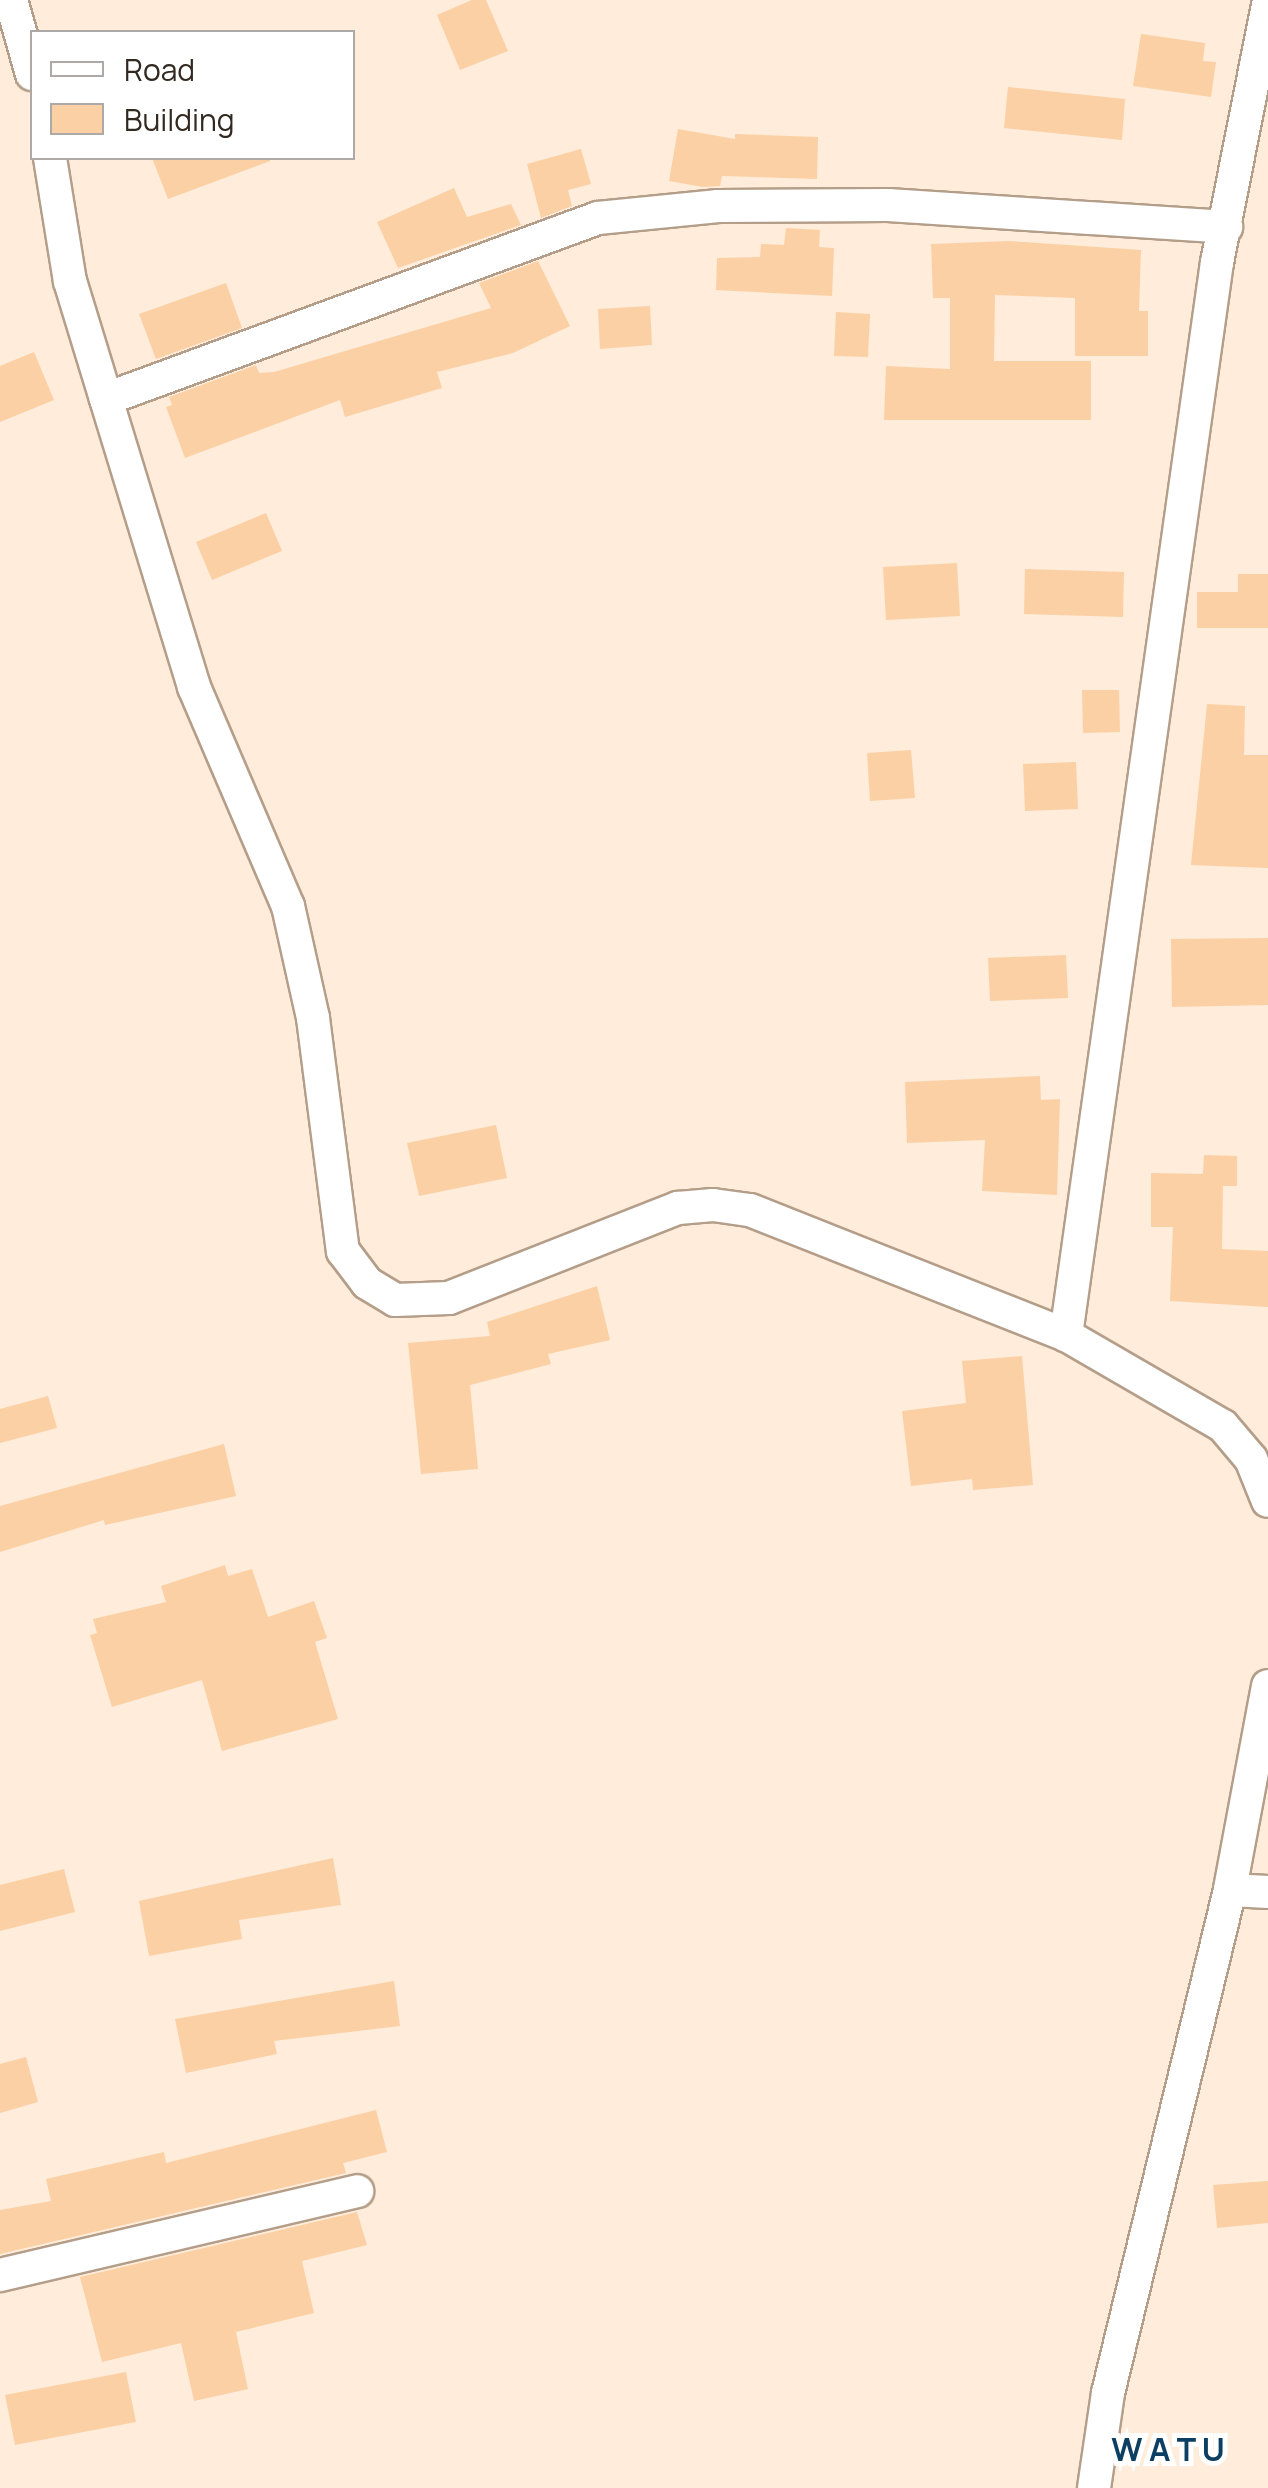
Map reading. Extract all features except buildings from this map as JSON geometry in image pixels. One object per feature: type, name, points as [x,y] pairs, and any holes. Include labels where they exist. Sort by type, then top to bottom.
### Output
[{"type":"street","points":[[12,0],[30,67]]},
{"type":"street","points":[[1066,1334],[1226,226],[1268,5]]},
{"type":"street","points":[[50,160],[70,281],[194,687],[288,906],[313,1018],[343,1251],[367,1284],[396,1300],[449,1298],[678,1208],[713,1205],[750,1210],[1066,1334],[1223,1426],[1250,1459],[1268,1500]]},
{"type":"street","points":[[106,399],[598,218],[718,206],[888,204],[1226,226]]},
{"type":"street","points":[[1094,2488],[1108,2393],[1230,1890],[1268,1686]]},
{"type":"street","points":[[1230,1890],[1268,1892]]},
{"type":"street","points":[[0,2275],[358,2191]]},
{"type":"district","name":"W A T U","points":[[1168,2449]]}]
